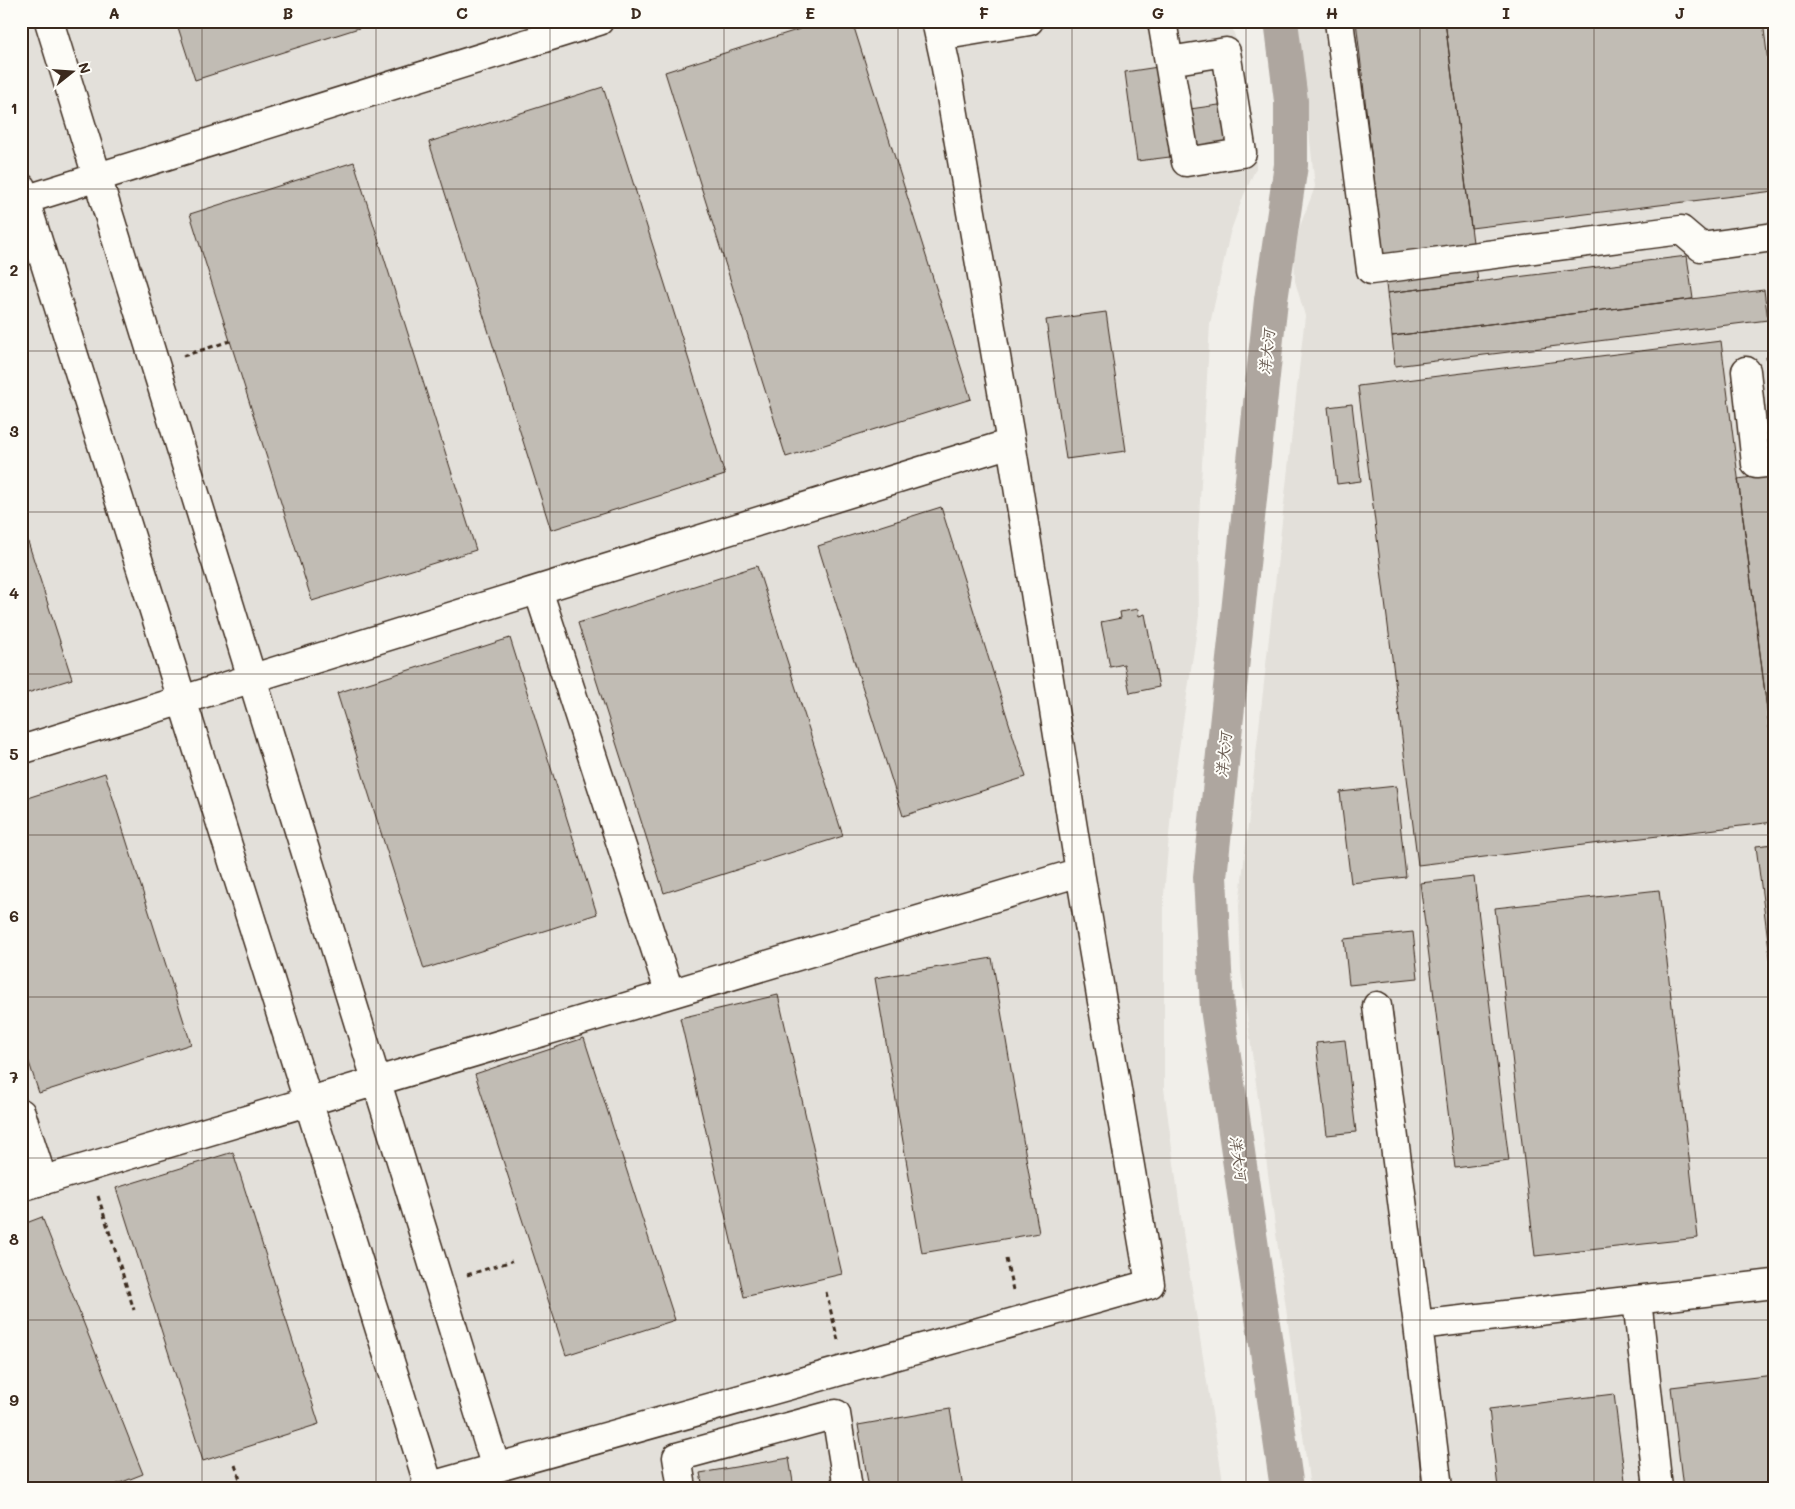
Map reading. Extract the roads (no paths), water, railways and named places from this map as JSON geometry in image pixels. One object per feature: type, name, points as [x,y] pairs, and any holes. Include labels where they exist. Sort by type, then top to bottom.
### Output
[{"type":"lane","points":[[49,21],[496,1468]]},
{"type":"lane","points":[[599,21],[97,177],[23,196],[308,1102],[426,1487],[1150,1284],[1080,872],[1011,443],[938,29],[1029,21]]},
{"type":"lane","points":[[1162,21],[1169,61]]},
{"type":"lane","points":[[1339,21],[1371,270],[1681,230],[1701,247],[1774,237]]},
{"type":"lane","points":[[1746,371],[1756,464],[1774,462]]},
{"type":"lane","points":[[21,750],[1011,443]]},
{"type":"lane","points":[[538,590],[670,994]]},
{"type":"lane","points":[[21,1113],[32,1184],[1080,872]]},
{"type":"lane","points":[[1377,1006],[1438,1488]]},
{"type":"lane","points":[[1418,1325],[1774,1284]]},
{"type":"lane","points":[[1637,1300],[1658,1488]]},
{"type":"lane","points":[[682,1488],[677,1457],[836,1414],[848,1488]]},
{"type":"waterway","name":"洋大河","points":[[1281,21],[1291,101],[1291,165],[1271,300],[1210,877],[1217,1008],[1287,1488]]}]
